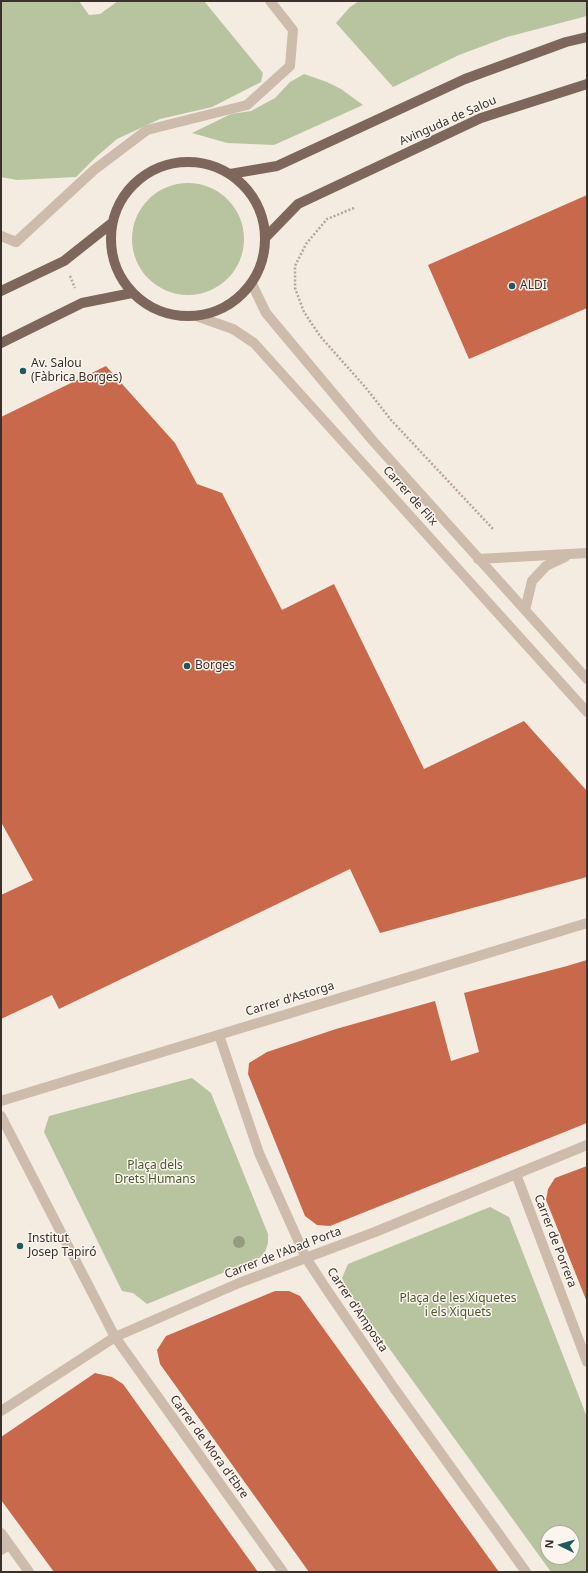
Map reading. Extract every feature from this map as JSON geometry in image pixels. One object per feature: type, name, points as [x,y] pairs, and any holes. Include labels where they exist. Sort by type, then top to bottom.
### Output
[{"type":"main road","points":[[230,174],[277,166],[465,79],[566,42],[587,37]]},
{"type":"main road","name":"Avinguda de Salou","points":[[266,237],[298,204],[481,118],[587,84]]},
{"type":"main road","points":[[199,162],[215,166],[230,174],[245,186],[254,197],[263,218],[266,237],[262,263],[252,284],[230,305],[215,312],[199,316],[177,316],[164,313],[147,305],[132,293],[121,278],[114,262],[111,245],[112,223],[120,203],[132,186],[149,172],[168,164],[199,162]]},
{"type":"main road","points":[[1,291],[64,261],[112,223]]},
{"type":"main road","points":[[1,343],[82,303],[132,293]]},
{"type":"street","points":[[1,236],[16,242],[94,170],[147,130],[247,105],[290,66],[293,30],[270,1]]},
{"type":"street","name":"Carrer de Flix","points":[[252,284],[266,313],[372,442],[587,679]]},
{"type":"street","name":"Carrer de Flix","points":[[199,316],[233,329],[254,343],[587,712]]},
{"type":"street","points":[[478,559],[587,553]]},
{"type":"street","points":[[525,610],[532,581],[546,566],[571,554]]},
{"type":"street","name":"Carrer d'Astorga","points":[[1,1101],[587,923]]},
{"type":"street","name":"Carrer d'Amposta","points":[[219,1035],[259,1153],[306,1258],[324,1287],[394,1388],[526,1572]]},
{"type":"street","name":"Carrer de Mora d'Ebre","points":[[1,1116],[115,1337],[282,1572]]},
{"type":"street","name":"Carrer de l'Abad Porta","points":[[1,1411],[115,1337],[238,1283],[375,1232],[587,1145]]},
{"type":"street","name":"Carrer de Porrera","points":[[516,1174],[584,1347],[587,1362]]},
{"type":"street","points":[[1,1533],[5,1548],[29,1572]]},
{"type":"path","points":[[354,208],[327,219],[306,244],[295,266],[295,288],[304,312],[320,336],[366,388],[391,420],[493,529]]},
{"type":"path","points":[[64,261],[82,303]]},
{"type":"green space","points":[[1,1],[79,1],[89,15],[100,14],[118,1],[204,1],[263,73],[261,82],[212,107],[160,119],[117,139],[76,177],[17,180],[1,177]]},
{"type":"green space","points":[[359,1],[587,1],[587,16],[507,37],[459,55],[393,87],[336,23],[350,7]]},
{"type":"green space","points":[[304,74],[327,82],[341,89],[363,105],[274,145],[227,143],[192,133],[231,114],[251,111],[275,98],[290,82]]},
{"type":"green space","points":[[188,183],[209,187],[228,199],[240,218],[244,239],[240,260],[228,279],[209,291],[188,295],[167,291],[148,279],[136,260],[132,239],[136,218],[148,199],[167,187]]},
{"type":"green space","name":"Plaça dels Drets Humans","points":[[192,1078],[211,1093],[268,1234],[268,1243],[265,1252],[259,1258],[147,1304],[133,1293],[122,1291],[44,1132],[49,1116]]},
{"type":"green space","name":"Plaça de les Xiquetes i els Xiquets","points":[[490,1207],[509,1217],[587,1417],[587,1572],[551,1572],[546,1565],[580,1565],[580,1525],[540,1525],[540,1557],[347,1290],[342,1278],[348,1264]]},
{"type":"building","name":"ALDI","points":[[587,195],[587,308],[469,359],[428,265]]},
{"type":"building","name":"Borges","points":[[106,366],[175,443],[197,484],[222,493],[282,610],[334,584],[424,769],[524,721],[587,791],[587,877],[380,933],[350,869],[59,1009],[52,995],[1,1019],[1,895],[33,880],[1,822],[1,417]]},
{"type":"building","points":[[587,960],[587,1123],[330,1226],[317,1225],[305,1216],[248,1074],[249,1063],[267,1052],[336,1029],[435,1001],[451,1061],[479,1052],[464,993]]},
{"type":"building","points":[[587,1166],[587,1302],[546,1200],[548,1189],[555,1178]]},
{"type":"building","points":[[275,1291],[289,1291],[300,1296],[499,1572],[309,1572],[160,1364],[157,1350],[166,1336]]},
{"type":"building","points":[[95,1373],[112,1377],[123,1384],[258,1572],[54,1572],[1,1500],[1,1437]]},
{"type":"place","name":"ALDI","points":[[512,286]]},
{"type":"place","name":"Av. Salou (Fàbrica Borges)","points":[[23,371]]},
{"type":"place","name":"Borges","points":[[187,666]]},
{"type":"place","name":"Institut Josep Tapiró","points":[[20,1246]]}]
